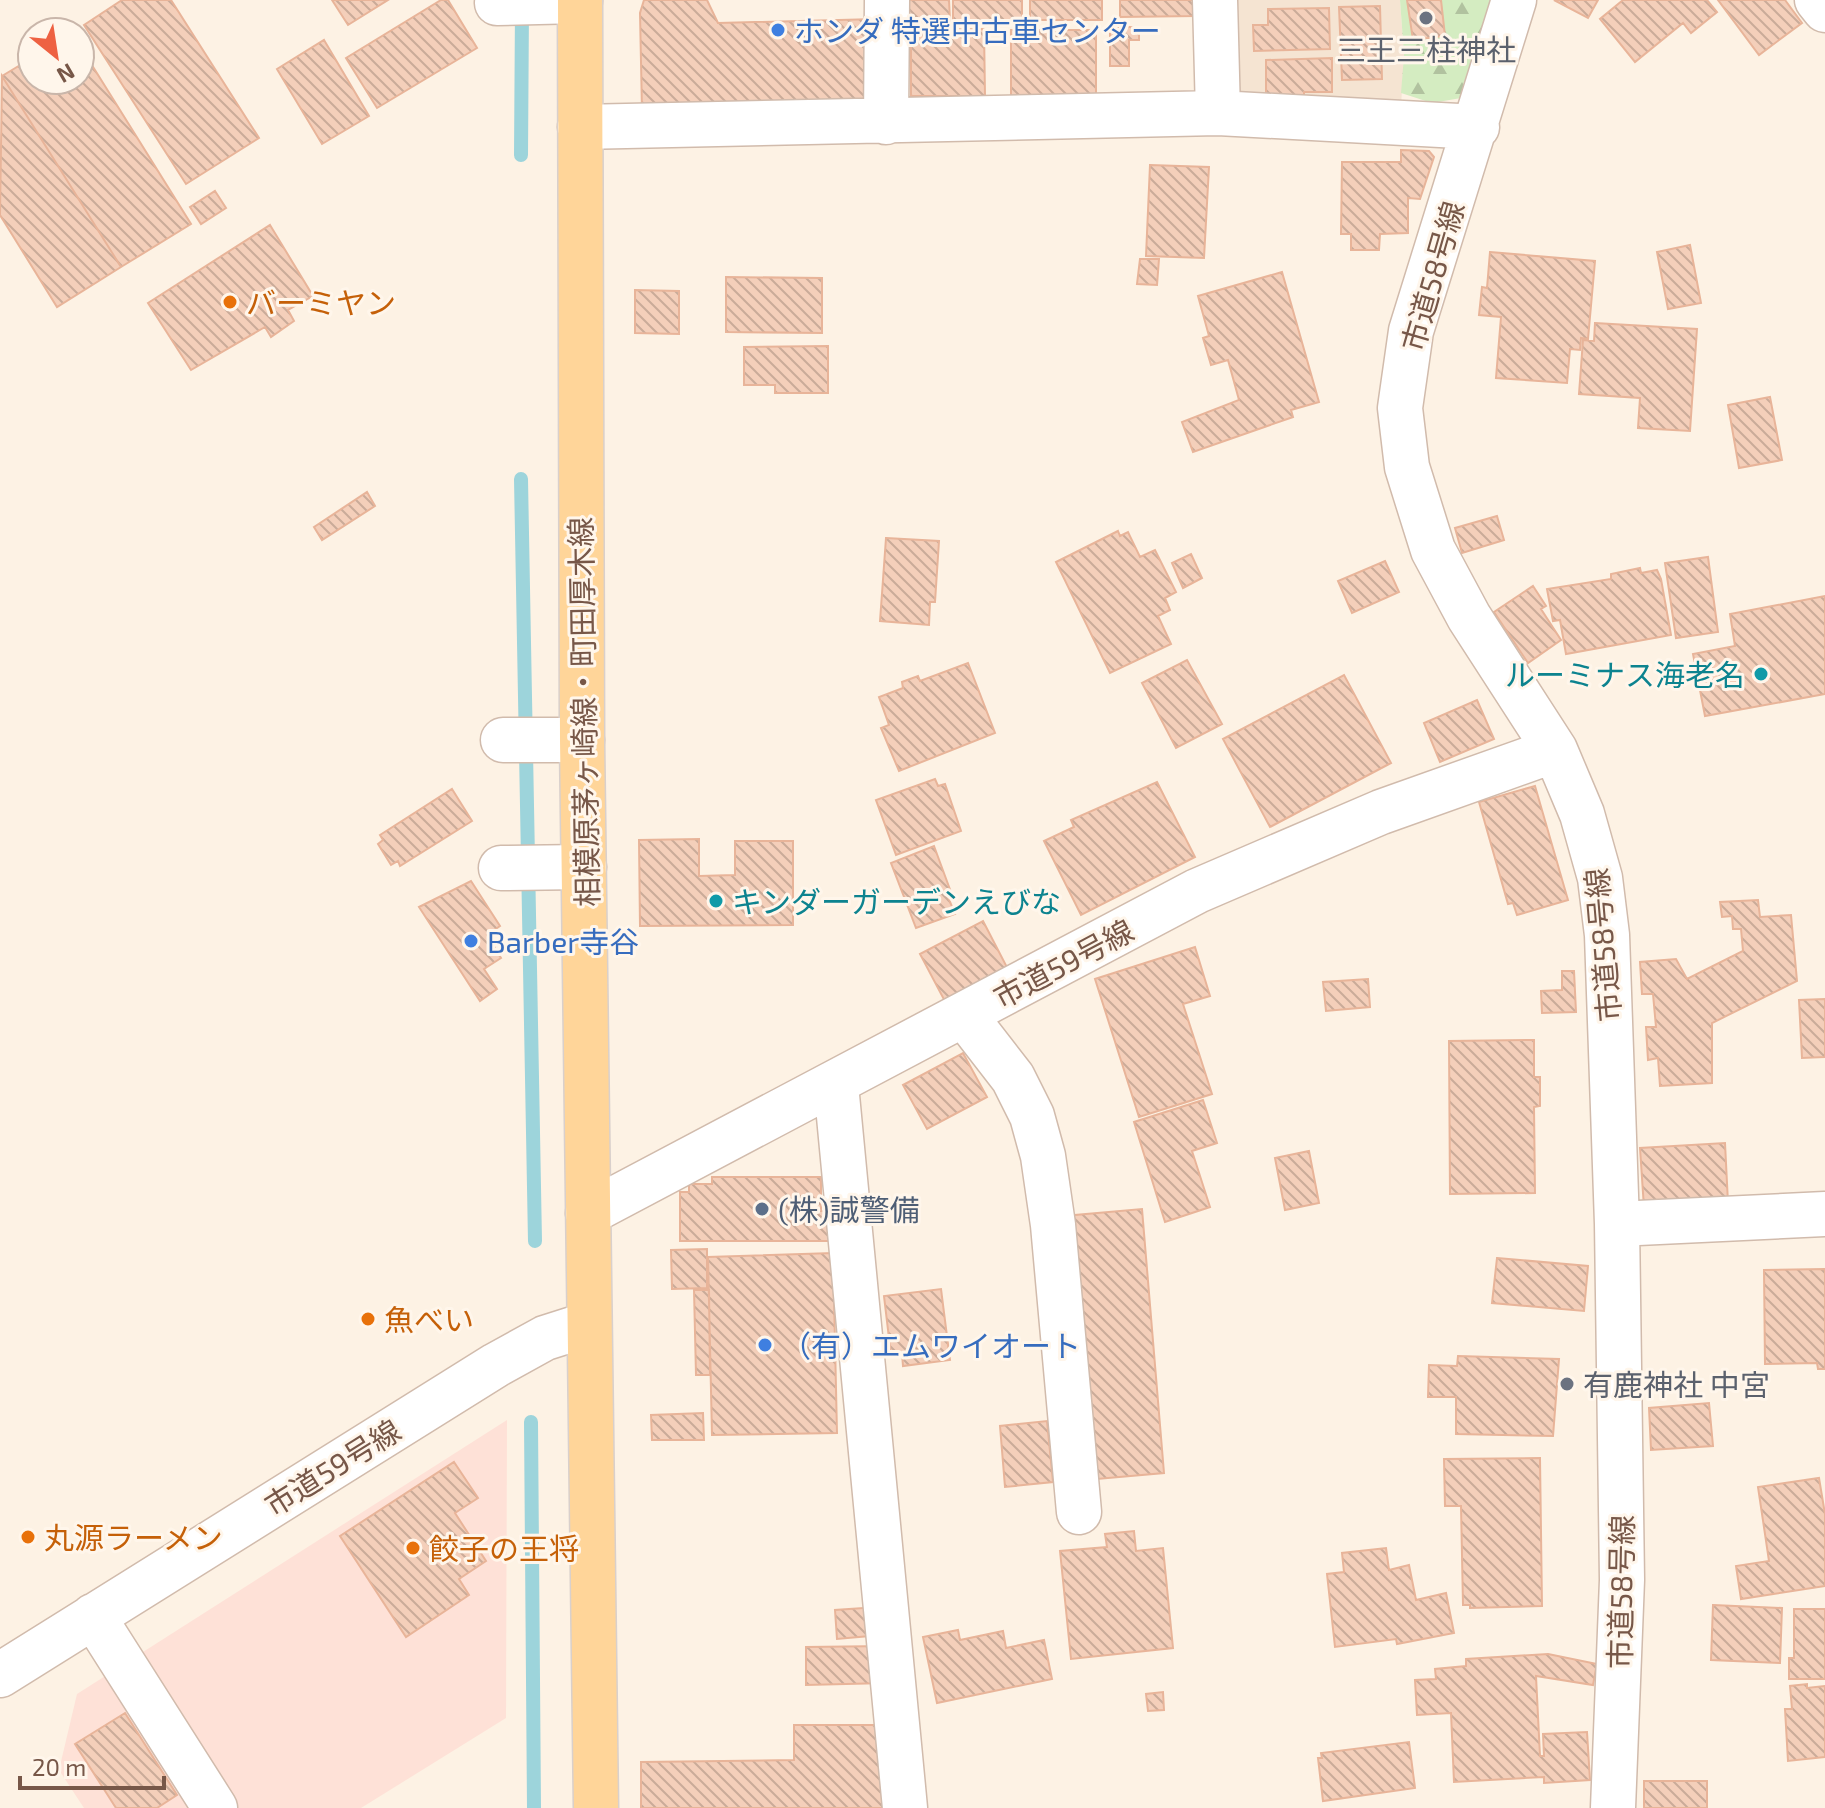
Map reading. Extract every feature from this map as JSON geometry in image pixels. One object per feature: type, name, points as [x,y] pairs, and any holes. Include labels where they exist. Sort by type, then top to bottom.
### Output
[{"type":"main road","name":"相模原茅ヶ崎線・町田厚木線","points":[[548,2],[580,127],[536,867],[588,1213],[596,1808]]},
{"type":"street","points":[[886,122],[887,0]]},
{"type":"street","points":[[1215,0],[1218,113]]},
{"type":"street","name":"市道58号線","points":[[1514,0],[1477,127],[1411,331],[1400,408],[1407,467],[1433,550],[1447,578],[1555,750],[1582,814],[1600,878],[1607,935],[1617,1224],[1622,1580],[1613,1808]]},
{"type":"street","points":[[1817,0],[1825,10]]},
{"type":"street","points":[[580,127],[1218,113],[1477,127]]},
{"type":"street","name":"市道59号線","points":[[588,1213],[836,1085],[1197,891],[1381,812],[1555,750]]},
{"type":"street","points":[[965,1016],[1013,1078],[1032,1116],[1043,1156],[1053,1225],[1079,1512]]},
{"type":"street","points":[[836,1085],[905,1808]]},
{"type":"street","points":[[1617,1224],[1825,1214]]},
{"type":"street","name":"市道59号線","points":[[0,1675],[496,1365],[545,1338],[589,1324]]},
{"type":"street","points":[[93,1616],[215,1808]]},
{"type":"shaded area","points":[[1234,0],[1400,0],[1404,55],[1401,107],[1240,102]]},
{"type":"shaded area","points":[[507,1420],[506,1718],[361,1808],[84,1808],[59,1770],[77,1694]]},
{"type":"green space","points":[[1400,0],[1506,0],[1461,98],[1432,103],[1401,93],[1404,55]]},
{"type":"building","points":[[122,0],[171,0],[259,138],[186,184],[96,44],[96,17]]},
{"type":"building","points":[[332,0],[388,0],[348,25]]},
{"type":"building","points":[[441,0],[448,0],[477,48],[377,108],[346,58]]},
{"type":"building","points":[[644,0],[707,0],[718,23],[876,19],[878,104],[642,111],[640,13]]},
{"type":"building","points":[[904,0],[949,0],[950,21],[911,21],[910,15],[904,15]]},
{"type":"building","points":[[953,0],[1022,0],[1022,21],[953,21]]},
{"type":"building","points":[[1030,0],[1102,0],[1102,20],[1030,20]]},
{"type":"building","points":[[1120,0],[1196,0],[1196,16],[1120,17]]},
{"type":"building","name":"三王三柱神社","points":[[1407,0],[1441,0],[1445,36],[1413,40]]},
{"type":"building","points":[[1554,0],[1598,0],[1588,18]]},
{"type":"building","points":[[1623,0],[1707,0],[1717,12],[1691,33],[1683,23],[1635,62],[1600,19]]},
{"type":"building","points":[[1718,0],[1785,0],[1802,23],[1759,55]]},
{"type":"building","points":[[1380,6],[1382,79],[1342,80],[1339,7]]},
{"type":"building","points":[[1329,8],[1330,49],[1254,51],[1253,25],[1268,25],[1268,9]]},
{"type":"building","points":[[1110,27],[1139,27],[1139,40],[1129,40],[1129,66],[1110,66]]},
{"type":"building","points":[[984,29],[985,96],[911,96],[911,30]]},
{"type":"building","points":[[1011,30],[1096,30],[1096,94],[1049,95],[1049,103],[1011,103]]},
{"type":"building","points":[[324,40],[369,116],[322,144],[277,69]]},
{"type":"building","points":[[1332,58],[1332,92],[1304,92],[1304,102],[1266,96],[1266,60]]},
{"type":"building","points":[[16,68],[16,96],[96,96],[96,72],[191,224],[121,267],[2,76]]},
{"type":"building","points":[[2,76],[121,267],[57,307],[0,215]]},
{"type":"building","points":[[1401,150],[1429,151],[1434,157],[1420,199],[1408,198],[1408,233],[1380,234],[1379,250],[1351,250],[1351,234],[1341,234],[1342,162],[1401,162]]},
{"type":"building","points":[[1150,165],[1209,167],[1204,258],[1146,256]]},
{"type":"building","points":[[215,191],[226,208],[201,224],[190,207]]},
{"type":"building","points":[[270,225],[313,296],[288,310],[294,321],[271,337],[265,327],[191,370],[148,303]]},
{"type":"building","points":[[1690,245],[1701,303],[1668,309],[1657,252]]},
{"type":"building","points":[[1490,252],[1595,261],[1588,339],[1581,338],[1580,350],[1570,349],[1567,383],[1496,378],[1501,317],[1479,315],[1482,287],[1487,288]]},
{"type":"building","points":[[1140,259],[1159,259],[1157,285],[1137,284]]},
{"type":"building","points":[[1282,272],[1319,402],[1291,410],[1293,417],[1193,452],[1182,422],[1239,400],[1228,360],[1211,365],[1203,338],[1209,336],[1198,296]]},
{"type":"building","points":[[726,277],[822,278],[822,333],[726,332]]},
{"type":"building","points":[[635,290],[679,291],[679,334],[635,333]]},
{"type":"building","points":[[1595,323],[1697,329],[1690,431],[1638,428],[1640,398],[1579,394],[1583,340],[1594,341]]},
{"type":"building","points":[[828,346],[828,393],[775,393],[775,385],[744,385],[744,347]]},
{"type":"building","points":[[1770,397],[1782,460],[1739,468],[1728,405]]},
{"type":"building","points":[[367,492],[375,506],[322,540],[314,527]]},
{"type":"building","points":[[1497,516],[1504,540],[1462,553],[1455,528]]},
{"type":"building","points":[[1118,531],[1120,536],[1128,532],[1140,557],[1155,550],[1176,592],[1165,598],[1170,610],[1158,616],[1171,644],[1110,673],[1056,562]]},
{"type":"building","points":[[886,538],[939,541],[935,602],[930,602],[929,625],[880,621]]},
{"type":"building","points":[[1191,554],[1202,578],[1183,588],[1172,563]]},
{"type":"building","points":[[1708,557],[1718,632],[1676,638],[1665,563]]},
{"type":"building","points":[[1385,561],[1399,592],[1352,613],[1338,581]]},
{"type":"building","points":[[1640,568],[1641,573],[1657,570],[1671,635],[1566,654],[1560,620],[1553,621],[1547,589],[1611,579],[1611,574]]},
{"type":"building","points":[[1533,586],[1546,606],[1541,609],[1561,640],[1528,663],[1494,612]]},
{"type":"building","name":"ルーミナス海老名","points":[[1825,596],[1825,694],[1705,716],[1693,654],[1735,646],[1730,614]]},
{"type":"building","points":[[1187,660],[1222,724],[1176,748],[1142,683]]},
{"type":"building","points":[[968,663],[995,733],[899,771],[881,728],[889,725],[879,697],[903,688],[902,682],[918,676],[920,681]]},
{"type":"building","points":[[1344,675],[1391,763],[1270,827],[1223,739]]},
{"type":"building","points":[[1477,700],[1494,739],[1440,762],[1424,723]]},
{"type":"building","points":[[935,779],[938,786],[945,784],[961,831],[896,855],[876,800]]},
{"type":"building","points":[[1157,782],[1195,857],[1081,915],[1044,841],[1074,827],[1071,820]]},
{"type":"building","points":[[1535,786],[1568,900],[1517,915],[1513,903],[1508,904],[1479,802]]},
{"type":"building","points":[[452,789],[472,821],[400,866],[398,861],[391,865],[378,844],[383,840],[380,835]]},
{"type":"building","name":"キンダーガーデンえびな","points":[[699,839],[699,876],[735,875],[735,841],[793,841],[793,925],[640,926],[639,840]]},
{"type":"building","points":[[934,846],[952,895],[948,897],[955,914],[916,928],[891,863]]},
{"type":"building","points":[[471,881],[500,926],[487,935],[501,958],[484,969],[497,989],[480,1001],[419,907]]},
{"type":"building","points":[[1758,900],[1760,917],[1791,915],[1797,981],[1712,1023],[1712,1083],[1660,1086],[1658,1058],[1648,1060],[1646,1027],[1656,1027],[1653,994],[1642,994],[1640,962],[1676,959],[1687,979],[1743,951],[1741,929],[1733,929],[1732,916],[1722,917],[1720,902]]},
{"type":"building","points":[[983,921],[1012,977],[949,1009],[920,954]]},
{"type":"building","points":[[1195,947],[1210,996],[1183,1004],[1212,1094],[1139,1117],[1095,979]]},
{"type":"building","points":[[1562,971],[1574,971],[1576,1012],[1542,1013],[1541,991],[1562,990]]},
{"type":"building","points":[[1368,979],[1370,1007],[1326,1011],[1323,982]]},
{"type":"building","points":[[1825,999],[1825,1057],[1802,1058],[1799,1000]]},
{"type":"building","points":[[1534,1040],[1534,1077],[1540,1077],[1540,1106],[1534,1107],[1535,1193],[1450,1194],[1449,1041]]},
{"type":"building","points":[[963,1053],[987,1097],[927,1129],[903,1085]]},
{"type":"building","points":[[1203,1100],[1217,1143],[1192,1151],[1210,1207],[1165,1222],[1134,1122]]},
{"type":"building","points":[[1725,1143],[1728,1203],[1644,1208],[1640,1148]]},
{"type":"building","points":[[1309,1151],[1319,1203],[1285,1210],[1275,1158]]},
{"type":"building","points":[[712,1177],[821,1177],[821,1211],[829,1211],[829,1241],[680,1241],[680,1192],[689,1192],[689,1184],[712,1184]]},
{"type":"building","points":[[1142,1209],[1164,1473],[1086,1480],[1064,1216]]},
{"type":"building","points":[[707,1249],[707,1288],[672,1289],[671,1250]]},
{"type":"building","points":[[833,1253],[837,1433],[712,1435],[708,1257]]},
{"type":"building","points":[[1497,1258],[1588,1266],[1584,1311],[1492,1303]]},
{"type":"building","points":[[1825,1269],[1825,1369],[1818,1369],[1817,1363],[1765,1364],[1764,1270]]},
{"type":"building","points":[[941,1289],[950,1360],[903,1366],[902,1353],[891,1355],[884,1296]]},
{"type":"building","points":[[694,1290],[709,1290],[710,1375],[696,1375]]},
{"type":"building","points":[[1458,1356],[1559,1359],[1553,1436],[1456,1434],[1456,1397],[1428,1397],[1429,1365],[1457,1366]]},
{"type":"building","points":[[1709,1403],[1713,1446],[1651,1450],[1649,1408]]},
{"type":"building","points":[[703,1413],[704,1440],[652,1440],[651,1415]]},
{"type":"building","points":[[1047,1421],[1053,1482],[1005,1487],[1000,1426]]},
{"type":"building","points":[[1540,1458],[1542,1606],[1470,1608],[1470,1605],[1463,1605],[1461,1506],[1445,1506],[1444,1459]]},
{"type":"building","name":"餃子の王将","points":[[454,1462],[478,1498],[455,1513],[486,1561],[459,1579],[469,1595],[406,1637],[340,1536]]},
{"type":"building","points":[[1819,1478],[1825,1514],[1825,1586],[1741,1599],[1736,1566],[1769,1561],[1758,1487]]},
{"type":"building","points":[[1134,1531],[1136,1551],[1163,1548],[1173,1648],[1071,1659],[1060,1551],[1107,1547],[1105,1534]]},
{"type":"building","points":[[1386,1548],[1389,1570],[1409,1565],[1416,1600],[1446,1593],[1454,1633],[1397,1644],[1396,1639],[1335,1647],[1327,1574],[1344,1572],[1342,1553]]},
{"type":"building","points":[[1713,1605],[1782,1608],[1780,1663],[1711,1660]]},
{"type":"building","points":[[878,1607],[881,1635],[837,1639],[835,1610]]},
{"type":"building","points":[[1794,1609],[1825,1609],[1825,1679],[1789,1679],[1789,1658],[1794,1658]]},
{"type":"building","points":[[958,1630],[960,1640],[1003,1631],[1006,1648],[1044,1640],[1052,1679],[937,1703],[923,1637]]},
{"type":"building","points":[[885,1646],[886,1683],[806,1685],[806,1647]]},
{"type":"building","points":[[1548,1654],[1597,1664],[1593,1685],[1536,1676],[1540,1756],[1544,1756],[1543,1734],[1587,1732],[1590,1780],[1544,1783],[1544,1777],[1454,1782],[1451,1713],[1417,1715],[1415,1680],[1436,1679],[1435,1669],[1466,1666],[1466,1659]]},
{"type":"building","points":[[1807,1684],[1807,1688],[1825,1686],[1825,1757],[1788,1761],[1785,1709],[1792,1709],[1790,1686]]},
{"type":"building","points":[[1163,1692],[1164,1710],[1148,1711],[1146,1694]]},
{"type":"building","points":[[125,1713],[177,1795],[157,1808],[116,1808],[75,1744]]},
{"type":"building","points":[[794,1725],[888,1725],[888,1808],[641,1808],[641,1762],[794,1760]]},
{"type":"building","points":[[1409,1742],[1415,1788],[1323,1801],[1318,1758],[1322,1758],[1321,1753]]},
{"type":"building","points":[[1644,1781],[1707,1781],[1707,1808],[1644,1808]]},
{"type":"waterway","points":[[521,155],[522,7]]},
{"type":"waterway","points":[[521,479],[535,1241]]},
{"type":"waterway","points":[[531,1422],[534,1808]]},
{"type":"place","name":"三王三柱神社","points":[[1426,18]]},
{"type":"place","name":"ホンダ 特選中古車センター","points":[[778,30]]},
{"type":"place","name":"バーミヤン","points":[[230,302]]},
{"type":"place","name":"ルーミナス海老名","points":[[1761,674]]},
{"type":"place","name":"キンダーガーデンえびな","points":[[716,901]]},
{"type":"place","name":"Barber寺谷","points":[[471,941]]},
{"type":"place","name":"(株)誠警備","points":[[762,1209]]},
{"type":"place","name":"魚べい","points":[[368,1319]]},
{"type":"place","name":"（有）エムワイオート","points":[[765,1345]]},
{"type":"place","name":"有鹿神社 中宮","points":[[1567,1384]]},
{"type":"place","name":"丸源ラーメン","points":[[28,1537]]},
{"type":"place","name":"餃子の王将","points":[[413,1548]]}]
